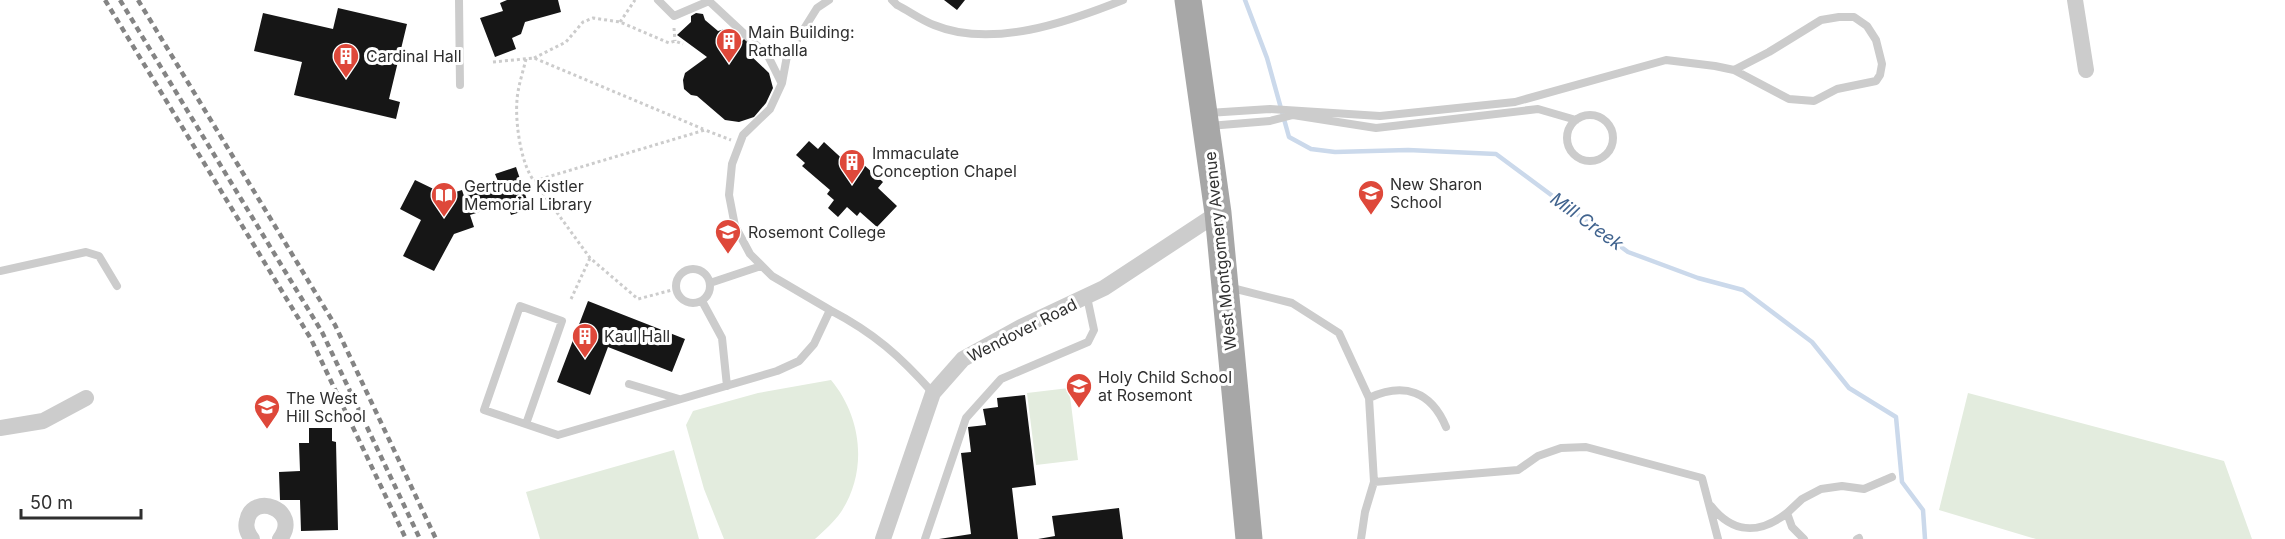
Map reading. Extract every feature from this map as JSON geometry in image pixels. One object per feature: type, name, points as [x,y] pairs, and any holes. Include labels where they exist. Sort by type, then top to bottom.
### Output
[{"type":"main road","name":"West Montgomery Avenue","points":[[1188,0],[1218,213],[1249,539]]},
{"type":"street","points":[[2075,0],[2086,70]]},
{"type":"street","name":"Wendover Road","points":[[883,539],[933,393],[963,359],[1021,327],[1104,288],[1218,213]]},
{"type":"street","points":[[0,428],[43,421],[86,398]]},
{"type":"street","points":[[252,539],[246,528],[249,515],[259,507],[267,506],[279,510],[283,516],[285,529],[280,539]]},
{"type":"lane","points":[[459,0],[460,85]]},
{"type":"lane","points":[[658,0],[674,16],[709,1],[768,56],[782,83]]},
{"type":"lane","points":[[829,0],[817,8],[787,56],[782,83],[770,110],[743,135],[732,164],[729,195],[735,226],[750,254],[772,276],[861,326],[902,358],[933,393]]},
{"type":"lane","points":[[892,0],[897,5],[935,25],[977,34],[1020,31],[1055,24],[1123,0]]},
{"type":"lane","points":[[1205,119],[1270,109],[1380,116],[1515,102],[1666,60],[1734,70],[1789,99],[1814,101],[1837,88],[1876,81],[1882,64],[1876,40],[1867,26],[1854,17],[1839,16],[1821,20],[1769,52],[1734,70]]},
{"type":"lane","points":[[1205,119],[1241,124],[1270,121],[1293,115],[1376,128],[1538,109],[1576,120],[1590,115],[1604,119],[1613,130],[1613,145],[1605,157],[1591,162],[1584,161],[1572,153],[1568,146],[1568,132],[1576,120]]},
{"type":"lane","points":[[0,271],[86,252],[99,256],[117,286]]},
{"type":"lane","points":[[710,284],[762,266]]},
{"type":"lane","points":[[690,269],[703,272],[710,284],[710,290],[702,301],[689,303],[679,295],[676,289],[679,276],[690,269]]},
{"type":"lane","points":[[1225,286],[1292,303],[1339,333],[1369,398],[1374,482],[1365,512],[1361,539]]},
{"type":"lane","points":[[925,539],[966,418],[1001,379],[1088,342],[1094,330],[1087,297]]},
{"type":"lane","points":[[702,301],[722,338],[727,386]]},
{"type":"lane","points":[[526,424],[562,321],[520,306],[484,410],[558,435],[777,371],[799,361],[814,344],[830,310]]},
{"type":"lane","points":[[629,384],[680,399]]},
{"type":"lane","points":[[1369,398],[1399,389],[1415,393],[1429,401],[1440,413],[1446,427]]},
{"type":"lane","points":[[1374,482],[1518,470],[1538,456],[1561,448],[1586,447],[1702,477],[1718,539]]},
{"type":"lane","points":[[1709,504],[1718,515],[1731,524],[1745,528],[1761,528],[1775,523],[1802,499],[1821,489],[1842,486],[1864,489],[1892,477]]},
{"type":"lane","points":[[1787,513],[1792,527],[1803,539]]},
{"type":"path","points":[[620,22],[635,0]]},
{"type":"path","points":[[493,62],[534,58],[566,42],[583,22],[593,18],[620,22],[669,43],[675,41],[683,44]]},
{"type":"path","points":[[534,58],[740,143]]},
{"type":"path","points":[[526,59],[516,102],[522,154],[527,172],[590,258],[638,299],[676,289]]},
{"type":"path","points":[[534,182],[705,130]]},
{"type":"path","points":[[571,299],[590,258]]},
{"type":"shaded area","points":[[831,380],[849,410],[858,444],[855,479],[850,496],[841,512],[815,539],[724,539],[704,489],[686,425],[693,411],[758,393]]},
{"type":"shaded area","points":[[1069,388],[1078,460],[1036,465],[1027,393]]},
{"type":"shaded area","points":[[1968,393],[2224,461],[2252,539],[2036,539],[1939,510]]},
{"type":"shaded area","points":[[674,450],[699,539],[540,539],[526,492]]},
{"type":"building","points":[[507,0],[558,0],[561,12],[525,22],[521,34],[512,38],[516,49],[495,57],[480,18],[503,11],[500,3]]},
{"type":"building","points":[[944,0],[965,0],[957,10]]},
{"type":"building","name":"Cardinal Hall","points":[[338,8],[407,24],[389,99],[400,102],[396,119],[294,95],[302,62],[254,51],[263,13],[333,29]]},
{"type":"building","name":"Main Building: Rathalla","points":[[696,13],[703,14],[705,20],[718,31],[729,30],[733,33],[733,39],[739,44],[749,34],[760,45],[750,55],[769,73],[773,88],[766,103],[754,117],[739,122],[725,120],[697,96],[691,95],[684,89],[685,73],[707,57],[677,35],[691,22],[691,16]]},
{"type":"building","name":"Immaculate Conception Chapel","points":[[809,141],[818,149],[824,142],[849,165],[855,157],[883,182],[878,188],[897,206],[877,227],[860,212],[857,216],[847,207],[838,217],[828,208],[834,200],[827,194],[830,190],[802,166],[805,163],[796,155]]},
{"type":"building","name":"Gertrude Kistler Memorial Library","points":[[516,167],[530,209],[511,215],[507,203],[470,215],[474,227],[454,234],[434,271],[403,256],[421,220],[400,209],[415,180],[446,195],[462,190],[464,196],[499,184],[495,174]]},
{"type":"building","name":"Kaul Hall","points":[[588,301],[685,339],[672,372],[608,347],[590,395],[557,382]]},
{"type":"building","points":[[1025,395],[1036,485],[1012,488],[1018,539],[939,539],[971,534],[961,453],[971,452],[968,427],[986,425],[983,409],[998,407],[997,398]]},
{"type":"building","name":"The West Hill School","points":[[309,428],[332,428],[332,441],[336,442],[338,530],[301,531],[300,500],[280,500],[279,472],[300,471],[299,443],[309,443]]},
{"type":"building","points":[[1119,508],[1123,539],[1038,539],[1055,536],[1052,516]]},
{"type":"waterway","name":"Mill Creek","points":[[1245,0],[1267,58],[1289,137],[1311,149],[1335,152],[1408,150],[1496,154],[1628,252],[1698,278],[1743,290],[1812,342],[1849,388],[1896,417],[1902,482],[1923,510],[1925,539]]},
{"type":"railway","points":[[105,0],[311,339],[406,539]]},
{"type":"railway","points":[[120,0],[322,332],[420,539]]},
{"type":"railway","points":[[138,0],[335,325],[436,539]]},
{"type":"place","name":"Main Building: Rathalla","points":[[729,64]]},
{"type":"place","name":"Cardinal Hall","points":[[346,79]]},
{"type":"place","name":"Immaculate Conception Chapel","points":[[852,185]]},
{"type":"place","name":"New Sharon School","points":[[1371,216]]},
{"type":"place","name":"Gertrude Kistler Memorial Library","points":[[444,218]]},
{"type":"place","name":"Rosemont College","points":[[728,255]]},
{"type":"place","name":"Kaul Hall","points":[[585,359]]},
{"type":"place","name":"Holy Child School at Rosemont","points":[[1079,409]]},
{"type":"place","name":"The West Hill School","points":[[267,430]]}]
